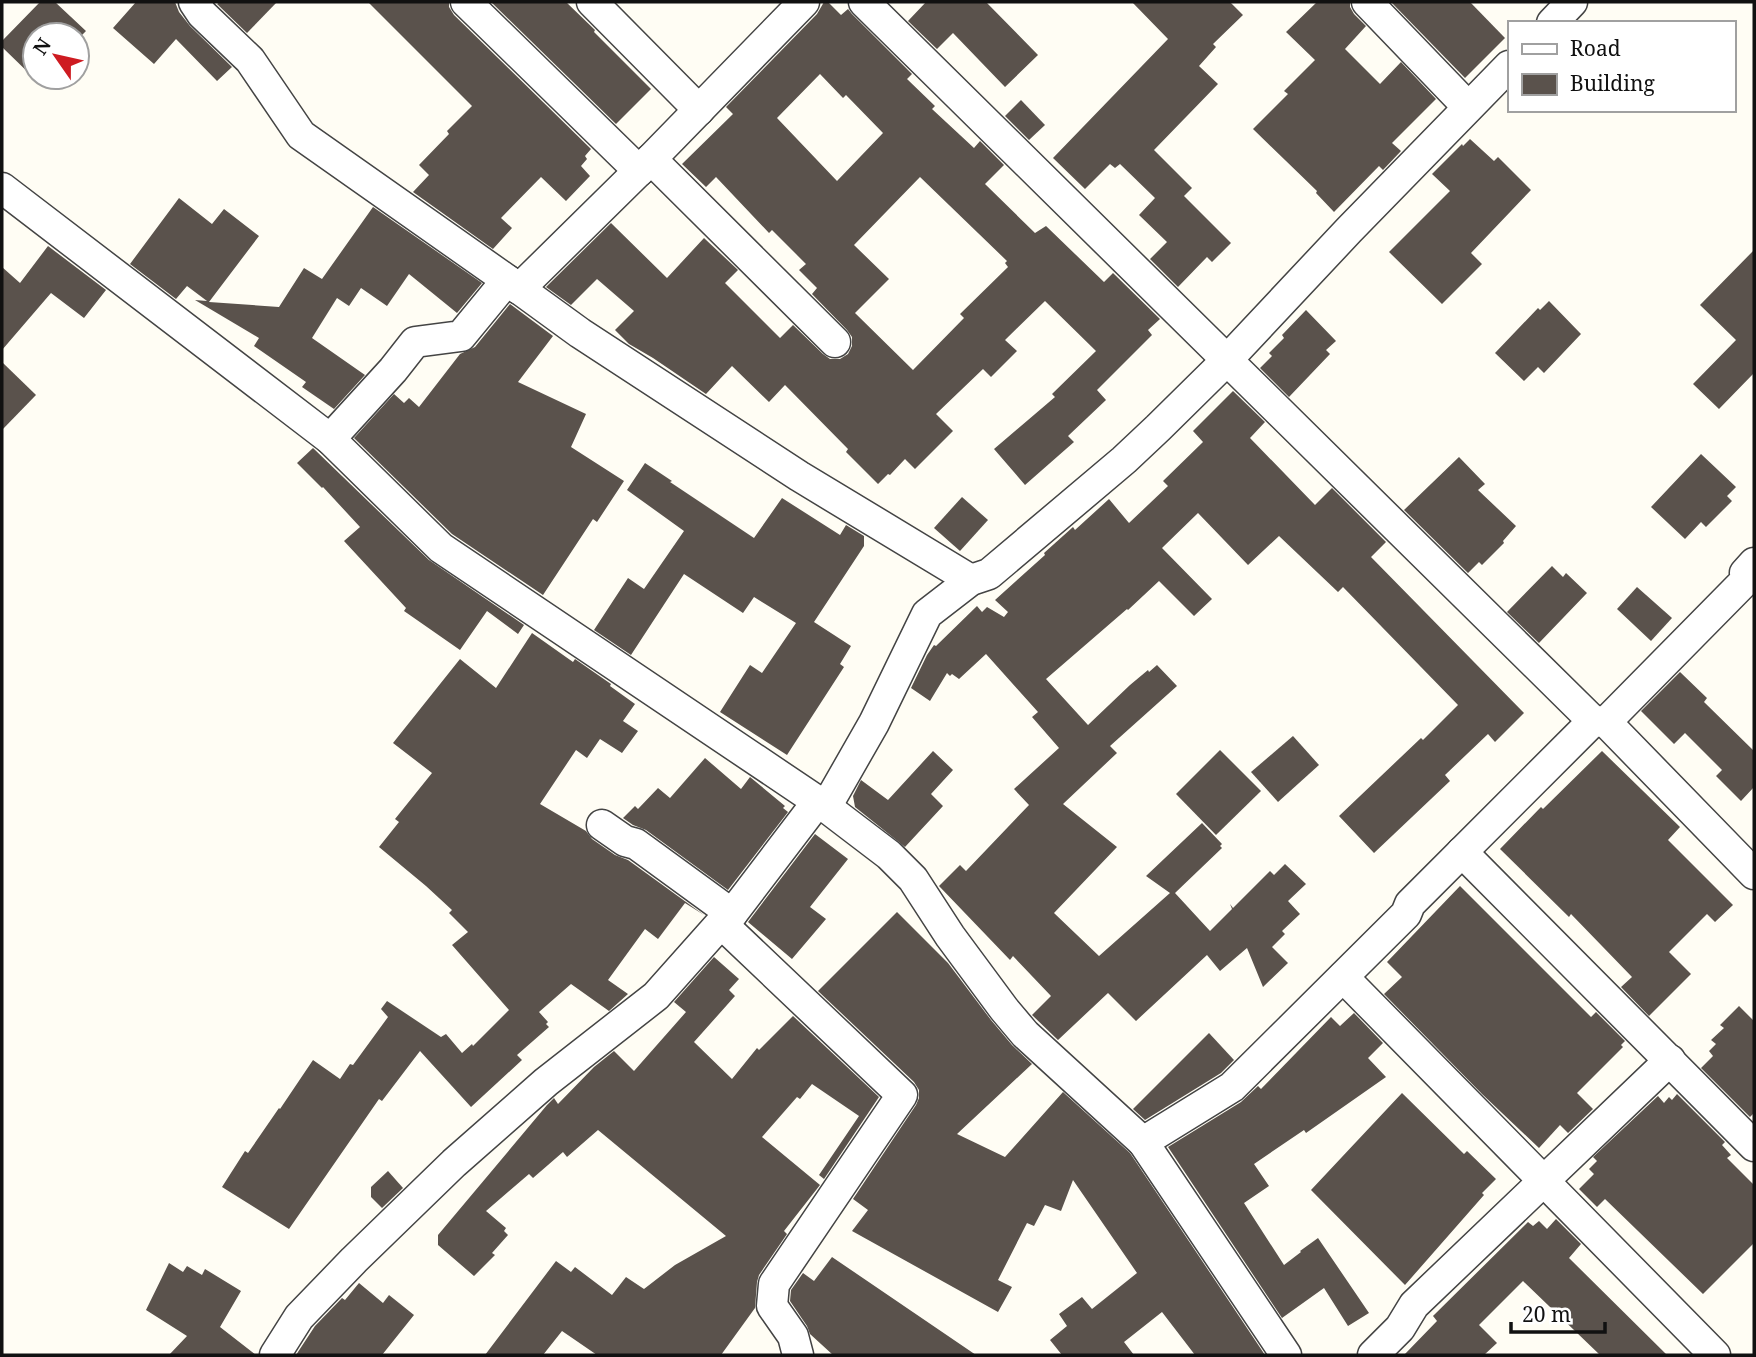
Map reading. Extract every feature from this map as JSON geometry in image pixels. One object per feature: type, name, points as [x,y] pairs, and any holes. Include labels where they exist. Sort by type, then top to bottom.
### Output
[{"type":"street","points":[[194,2],[202,14],[250,60],[301,135],[580,333],[799,476],[971,580]]},
{"type":"street","points":[[466,2],[835,342]]},
{"type":"street","points":[[592,2],[699,110]]},
{"type":"street","points":[[330,439],[415,342],[461,336],[513,284],[645,165],[804,2]]},
{"type":"street","points":[[864,2],[1754,874]]},
{"type":"street","points":[[1367,2],[1468,107]]},
{"type":"street","points":[[1554,21],[1573,2]]},
{"type":"street","points":[[275,1355],[299,1317],[454,1163],[546,1082],[656,996],[727,919],[822,804],[874,723],[927,614],[971,580],[989,574],[1124,460],[1227,360],[1508,66]]},
{"type":"street","points":[[2,188],[330,439],[441,548],[822,804],[889,855],[913,880],[950,936],[1025,1034],[1143,1142],[1286,1355]]},
{"type":"street","points":[[1143,1142],[1232,1087],[1406,914],[1409,904],[1462,852],[1751,580]]},
{"type":"street","points":[[603,825],[625,841],[636,844],[727,919],[902,1095],[774,1284],[772,1306],[793,1336],[798,1355]]},
{"type":"street","points":[[1462,852],[1754,1146]]},
{"type":"street","points":[[1343,977],[1715,1355]]},
{"type":"street","points":[[1373,1355],[1400,1328],[1414,1305],[1670,1060]]},
{"type":"building","points":[[40,2],[55,2],[75,21],[21,21]]},
{"type":"building","points":[[136,2],[175,2],[190,26],[232,67],[217,81],[176,39],[154,64],[113,28]]},
{"type":"building","points":[[277,2],[247,33],[217,4]]},
{"type":"building","points":[[368,2],[449,2],[454,15],[591,149],[581,166],[590,176],[566,201],[541,177],[501,218],[512,228],[493,249],[413,192],[429,175],[419,165],[472,106]]},
{"type":"building","points":[[491,2],[566,2],[651,89],[616,124]]},
{"type":"building","points":[[824,2],[828,2],[841,15],[848,9],[912,74],[907,79],[935,106],[932,109],[974,148],[980,141],[1004,165],[985,184],[1035,233],[1046,226],[1104,282],[1113,273],[1160,319],[1148,330],[1152,335],[1097,390],[1106,400],[1068,436],[1074,442],[1025,485],[994,449],[1055,397],[1052,394],[1096,351],[1045,301],[1005,340],[1017,351],[991,377],[983,369],[936,414],[953,431],[915,469],[905,459],[878,484],[785,385],[769,402],[732,366],[706,394],[629,344],[615,330],[634,311],[597,279],[571,305],[546,287],[611,223],[667,278],[704,238],[738,270],[725,283],[780,338],[793,325],[830,359],[840,359],[848,354],[852,337],[812,294],[817,288],[799,270],[806,264],[772,230],[769,233],[716,177],[706,187],[682,164],[733,114],[726,107],[817,14]],"holes":[[[820,74],[843,98],[846,95],[883,133],[837,181],[777,118]],[[920,177],[1007,261],[1005,263],[1008,267],[960,314],[964,318],[913,370],[855,313],[889,279],[854,245]]]},
{"type":"building","points":[[926,2],[986,2],[1038,55],[1005,87],[953,33],[937,49],[908,21]]},
{"type":"building","points":[[1132,2],[1230,2],[1243,15],[1213,44],[1216,47],[1199,66],[1218,84],[1154,150],[1192,188],[1184,196],[1231,243],[1212,262],[1207,257],[1178,287],[1150,259],[1167,242],[1139,215],[1155,198],[1120,164],[1115,168],[1110,164],[1085,189],[1053,158],[1168,39]]},
{"type":"building","points":[[1317,2],[1350,2],[1354,14],[1366,26],[1345,49],[1380,84],[1401,62],[1436,99],[1392,143],[1401,151],[1383,170],[1379,166],[1334,212],[1317,191],[1253,129],[1288,94],[1284,91],[1315,60],[1286,32]]},
{"type":"building","points":[[1391,2],[1470,2],[1505,38],[1465,78]]},
{"type":"building","points":[[21,22],[21,65],[2,47],[2,41]]},
{"type":"building","points":[[1021,100],[1045,125],[1029,140],[1005,116]]},
{"type":"building","points":[[1470,139],[1494,161],[1498,157],[1531,190],[1471,253],[1482,264],[1442,304],[1389,252],[1450,191],[1432,174]]},
{"type":"building","points":[[179,198],[212,224],[224,209],[259,236],[209,302],[279,307],[304,268],[322,279],[373,207],[482,283],[457,313],[409,274],[387,306],[361,288],[349,306],[337,298],[312,338],[365,375],[334,409],[302,387],[306,382],[254,346],[259,338],[195,300],[207,301],[187,286],[176,299],[130,264]]},
{"type":"building","points":[[48,246],[106,290],[84,318],[51,293],[2,350],[2,267],[20,283]]},
{"type":"building","points":[[1754,250],[1754,373],[1719,409],[1693,384],[1736,340],[1700,305]]},
{"type":"building","points":[[1549,301],[1581,334],[1544,373],[1538,367],[1524,381],[1495,353],[1538,308],[1540,310]]},
{"type":"building","points":[[510,304],[553,336],[518,382],[586,414],[571,447],[624,481],[597,522],[593,519],[543,595],[452,534],[354,438],[394,394],[404,403],[409,398],[419,407],[460,354],[475,347]]},
{"type":"building","points":[[1306,310],[1336,341],[1326,350],[1330,354],[1289,397],[1260,368],[1272,356],[1269,353],[1284,338],[1282,335]]},
{"type":"building","points":[[2,362],[36,395],[2,430]]},
{"type":"building","points":[[1233,391],[1265,422],[1250,438],[1315,505],[1332,488],[1386,542],[1371,557],[1524,713],[1495,742],[1488,734],[1445,775],[1450,781],[1374,853],[1339,816],[1458,705],[1343,587],[1338,592],[1279,536],[1248,565],[1198,513],[1162,548],[1212,599],[1194,616],[1159,581],[1046,679],[1088,725],[1130,685],[1157,665],[1177,686],[1110,746],[1117,753],[1063,804],[1117,847],[1054,913],[1099,956],[1170,893],[1146,876],[1202,823],[1222,844],[1222,848],[1175,893],[1210,931],[1232,909],[1230,904],[1233,908],[1270,871],[1274,875],[1285,864],[1306,884],[1288,901],[1300,914],[1282,931],[1285,934],[1272,947],[1288,963],[1263,987],[1247,948],[1220,971],[1207,955],[1136,1021],[1108,993],[1058,1040],[1032,1015],[1051,996],[1013,956],[1010,960],[939,886],[960,865],[966,871],[1029,805],[1014,789],[1059,748],[1032,717],[1038,712],[986,654],[959,679],[947,673],[930,701],[911,688],[934,645],[977,606],[982,612],[987,607],[1004,617],[1008,612],[995,600],[1073,527],[1075,530],[1109,499],[1129,523],[1168,486],[1163,481],[1203,442],[1193,431]]},
{"type":"building","points":[[313,448],[429,560],[524,625],[518,634],[487,611],[460,650],[404,611],[406,608],[344,541],[360,527],[297,463]]},
{"type":"building","points":[[1701,454],[1736,487],[1727,496],[1732,501],[1706,527],[1701,522],[1685,539],[1651,507]]},
{"type":"building","points":[[1459,457],[1485,484],[1478,490],[1516,526],[1504,543],[1482,565],[1479,562],[1468,573],[1404,510]]},
{"type":"building","points":[[645,463],[754,538],[782,498],[840,535],[846,525],[864,536],[864,546],[814,622],[851,646],[840,664],[844,667],[787,755],[720,712],[750,665],[762,673],[796,623],[754,597],[743,613],[684,574],[631,655],[594,630],[628,578],[644,589],[684,531],[627,490]]},
{"type":"building","points":[[962,497],[988,520],[960,551],[934,528]]},
{"type":"building","points":[[1552,566],[1563,577],[1566,573],[1587,593],[1539,643],[1507,612]]},
{"type":"building","points":[[1637,587],[1672,618],[1651,641],[1617,609]]},
{"type":"building","points":[[532,633],[573,662],[575,659],[635,704],[623,721],[638,731],[622,753],[600,739],[587,758],[576,750],[540,804],[586,831],[592,839],[615,855],[628,860],[704,915],[685,903],[658,939],[645,929],[608,980],[628,994],[609,1011],[571,984],[539,1012],[549,1027],[517,1055],[522,1060],[471,1107],[420,1051],[382,1101],[379,1099],[289,1229],[222,1187],[245,1151],[248,1153],[313,1060],[340,1079],[388,1017],[381,1009],[387,1001],[441,1037],[446,1034],[462,1053],[472,1044],[473,1046],[509,1010],[452,945],[468,932],[449,913],[452,910],[379,847],[399,822],[395,819],[432,773],[393,743],[460,659],[496,688]]},
{"type":"building","points":[[1680,672],[1707,698],[1704,702],[1754,751],[1754,787],[1741,801],[1716,776],[1722,770],[1685,733],[1674,744],[1641,711]]},
{"type":"building","points":[[1293,736],[1319,765],[1278,802],[1251,772]]},
{"type":"building","points":[[1220,750],[1261,791],[1216,835],[1176,794]]},
{"type":"building","points":[[933,751],[953,770],[931,794],[943,806],[905,847],[855,807],[853,796],[861,780],[888,800]]},
{"type":"building","points":[[1602,751],[1680,827],[1668,840],[1733,905],[1715,922],[1707,914],[1669,952],[1691,974],[1649,1016],[1621,987],[1632,977],[1571,914],[1569,917],[1500,849]]},
{"type":"building","points":[[705,758],[741,789],[750,777],[785,806],[783,808],[788,812],[728,890],[646,830],[623,818],[635,806],[638,809],[658,788],[670,798]]},
{"type":"building","points":[[815,834],[848,859],[810,907],[826,919],[792,959],[748,922]]},
{"type":"building","points":[[1460,886],[1591,1017],[1596,1012],[1625,1041],[1621,1045],[1623,1047],[1577,1093],[1593,1109],[1568,1133],[1560,1125],[1539,1148],[1384,994],[1402,977],[1387,962]]},
{"type":"building","points":[[897,912],[948,963],[991,1020],[1032,1064],[957,1134],[1005,1157],[1063,1092],[1130,1153],[1265,1355],[1195,1355],[1162,1312],[1124,1342],[1134,1355],[1062,1355],[1050,1340],[1067,1326],[1059,1314],[1082,1297],[1092,1309],[1137,1273],[1073,1180],[1061,1211],[1045,1205],[1034,1226],[1027,1223],[998,1280],[1012,1287],[998,1312],[852,1231],[868,1210],[853,1199],[916,1105],[919,1090],[914,1082],[818,991]]},
{"type":"building","points":[[714,957],[739,979],[729,990],[735,996],[694,1042],[732,1079],[757,1048],[759,1050],[793,1016],[879,1097],[824,1179],[819,1175],[859,1116],[812,1084],[762,1137],[820,1185],[784,1231],[787,1234],[759,1275],[755,1308],[721,1355],[597,1355],[562,1331],[543,1355],[485,1355],[556,1261],[571,1272],[575,1267],[612,1295],[626,1277],[644,1289],[675,1265],[726,1236],[598,1130],[567,1157],[563,1152],[533,1178],[529,1174],[486,1211],[506,1228],[504,1231],[508,1235],[492,1253],[495,1255],[474,1276],[438,1245],[438,1235],[554,1098],[558,1104],[594,1067],[614,1051],[634,1071],[686,1012],[674,1002]]},
{"type":"building","points":[[1739,1006],[1754,1021],[1754,1113],[1750,1117],[1701,1068],[1713,1056],[1709,1051],[1716,1044],[1711,1040],[1724,1028],[1720,1025]]},
{"type":"building","points":[[1354,1013],[1383,1043],[1368,1058],[1386,1077],[1306,1133],[1304,1130],[1254,1164],[1269,1186],[1244,1203],[1284,1265],[1318,1238],[1369,1313],[1348,1326],[1324,1288],[1282,1318],[1168,1147],[1241,1102],[1258,1086],[1261,1089],[1331,1017],[1340,1026]]},
{"type":"building","points":[[1209,1033],[1234,1060],[1221,1073],[1145,1120],[1133,1109]]},
{"type":"building","points":[[1402,1093],[1464,1154],[1467,1151],[1496,1179],[1405,1285],[1311,1190]]},
{"type":"building","points":[[1677,1094],[1725,1142],[1722,1145],[1731,1155],[1727,1158],[1754,1185],[1754,1243],[1703,1294],[1605,1199],[1597,1207],[1579,1189],[1594,1174],[1589,1169],[1597,1161],[1593,1157],[1658,1096],[1664,1103]]},
{"type":"building","points":[[388,1171],[403,1188],[382,1208],[371,1197],[371,1187]]},
{"type":"building","points":[[1556,1219],[1581,1244],[1569,1258],[1667,1355],[1600,1355],[1523,1281],[1479,1325],[1497,1343],[1484,1355],[1404,1355],[1437,1321],[1433,1316],[1528,1222],[1533,1226],[1539,1221],[1547,1229]]},
{"type":"building","points":[[832,1257],[976,1355],[833,1355],[810,1334],[790,1301],[791,1290],[803,1273],[814,1281]]},
{"type":"building","points":[[169,1263],[183,1272],[187,1266],[202,1275],[205,1269],[241,1291],[220,1327],[256,1355],[169,1355],[187,1336],[146,1310]]},
{"type":"building","points":[[359,1283],[383,1303],[389,1295],[414,1315],[382,1355],[296,1355],[315,1326],[342,1298],[345,1300]]}]
